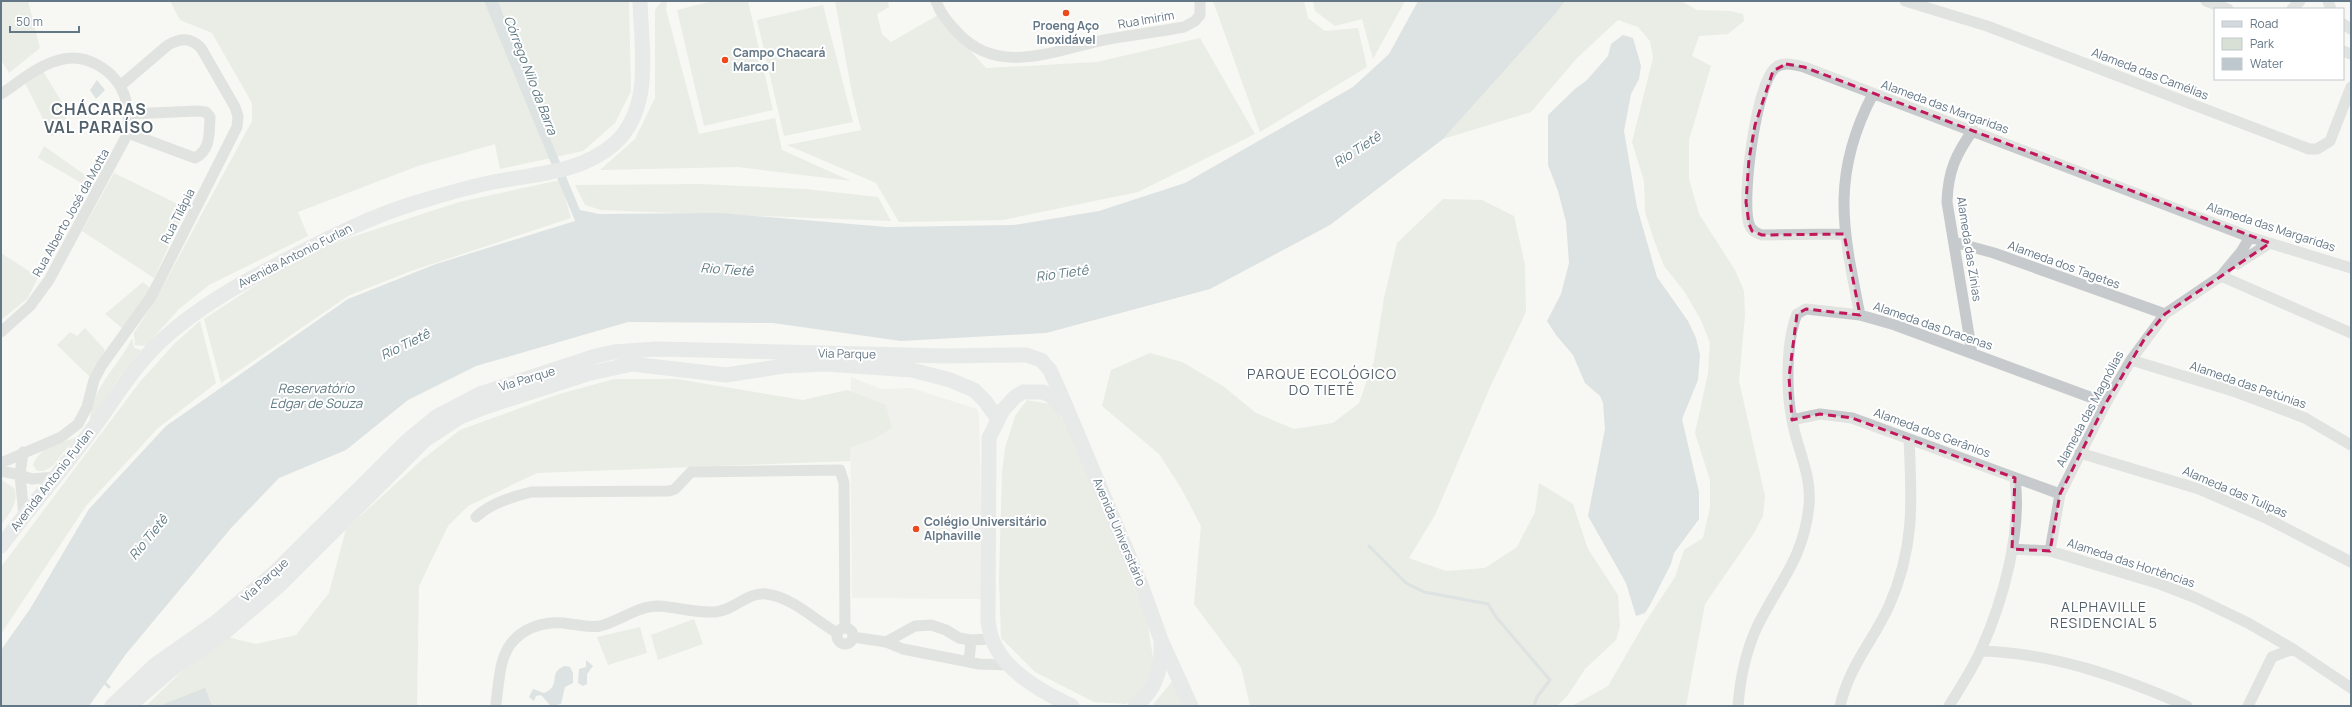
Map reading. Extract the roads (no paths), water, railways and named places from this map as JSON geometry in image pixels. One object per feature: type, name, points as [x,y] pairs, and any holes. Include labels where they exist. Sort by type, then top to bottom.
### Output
[{"type":"main road","name":"Avenida Antonio Furlan","points":[[1,546],[94,428],[140,362],[195,313],[228,291],[340,231],[393,211],[491,182],[576,166],[603,153],[616,142],[626,129],[635,113],[641,89],[643,58],[640,1]]},
{"type":"main road","name":"Via Parque","points":[[123,703],[155,665],[215,623],[273,574],[407,441],[436,416],[451,407],[480,394],[614,352],[658,349],[945,356],[1019,355],[1041,360]]},
{"type":"main road","points":[[726,375],[731,350]]},
{"type":"main road","name":"Avenida Universitário","points":[[1041,360],[1050,370],[1142,588],[1161,640],[1191,706]]},
{"type":"main road","name":"Via Parque","points":[[123,703],[171,670],[252,610],[308,559],[425,440],[460,417],[482,408],[613,367],[632,364],[650,365],[705,374],[726,375],[784,366],[818,364],[912,370],[950,380],[974,390],[985,401],[998,419]]},
{"type":"main road","points":[[1070,417],[1051,396],[1035,391],[1023,392],[1015,397],[1003,410],[989,438],[988,621],[991,639],[1010,665],[1032,684],[1072,706]]},
{"type":"main road","points":[[1135,706],[1150,693],[1158,676],[1161,658],[1161,640]]},
{"type":"street","name":"Rua Imirim","points":[[936,1],[948,23],[966,42],[997,55],[1033,58],[1105,40],[1184,26],[1195,21],[1200,16],[1200,1]]},
{"type":"street","name":"Alameda das Camélias","points":[[1905,1],[1938,5],[1987,26],[2309,149],[2317,149],[2330,141],[2351,87]]},
{"type":"street","points":[[2206,1],[2225,8]]},
{"type":"street","name":"Rua Tilápia","points":[[1,463],[23,452],[61,437],[78,424],[87,407],[94,380],[102,365],[151,297],[237,127],[238,116],[235,107],[201,48],[188,39],[176,40],[120,86]]},
{"type":"street","name":"Rua Alberto José da Motta","points":[[1,94],[39,69],[56,60],[74,57],[88,60],[106,70],[120,86],[129,114],[128,133],[49,280],[30,306],[1,332]]},
{"type":"street","name":"Alameda das Margaridas","points":[[1844,234],[1762,235],[1752,231],[1747,214],[1746,188],[1755,125],[1764,94],[1775,68],[1786,64],[1804,67],[1973,130],[2250,237],[2351,268]]},
{"type":"street","points":[[1860,315],[1844,234],[1843,207],[1846,166],[1862,114],[1873,94]]},
{"type":"street","points":[[128,133],[195,158],[202,154],[207,148],[210,118],[206,112],[197,110],[129,114]]},
{"type":"street","name":"Alameda das Zínias","points":[[1972,353],[1947,202],[1948,184],[1959,150],[1973,130]]},
{"type":"street","name":"Alameda das Magnólias","points":[[2224,273],[2241,252],[2250,237]]},
{"type":"street","name":"Alameda dos Tagetes","points":[[1954,242],[1994,253],[2165,314]]},
{"type":"street","name":"Alameda das Magnólias","points":[[2050,551],[2060,494],[2106,403],[2131,360],[2165,314],[2270,243]]},
{"type":"street","points":[[2224,273],[2351,333]]},
{"type":"street","name":"Alameda das Dracenas","points":[[1738,706],[1744,668],[1757,628],[1790,572],[1807,526],[1809,484],[1792,420],[1789,377],[1797,314],[1806,309],[1860,315],[1895,325],[2106,403]]},
{"type":"street","name":"Alameda das Petúnias","points":[[2131,360],[2236,392],[2304,418],[2351,445]]},
{"type":"street","name":"Alameda dos Gerânios","points":[[1792,420],[1820,414],[1852,418],[2060,494]]},
{"type":"street","points":[[1840,706],[1850,672],[1889,606],[1906,553],[1912,503],[1909,439]]},
{"type":"street","points":[[23,452],[20,475],[24,516]]},
{"type":"street","name":"Alameda das Tulipas","points":[[2080,453],[2199,488],[2268,519],[2351,562]]},
{"type":"street","points":[[476,517],[483,511],[512,497],[532,492],[669,491],[675,489],[691,472],[840,470],[844,483],[841,630],[839,643],[844,645],[851,642],[853,637],[886,642],[903,649],[991,666],[1010,665]]},
{"type":"street","points":[[1,471],[32,479],[54,477]]},
{"type":"street","points":[[1949,706],[1981,651],[2002,593],[2012,549],[2016,507],[2015,478]]},
{"type":"street","name":"Alameda das Hortências","points":[[2012,549],[2050,551],[2126,573],[2189,595],[2248,623],[2346,680],[2351,688]]},
{"type":"street","points":[[496,704],[505,654],[513,641],[536,626],[553,622],[585,627],[600,626],[640,609],[657,606],[706,613],[719,612],[741,601],[764,594],[788,601],[841,630]]},
{"type":"street","points":[[886,642],[915,626],[931,625],[946,630],[959,638],[971,640],[991,639]]},
{"type":"street","points":[[2248,706],[2270,660],[2274,638]]},
{"type":"street","points":[[969,662],[971,640]]},
{"type":"street","points":[[2270,660],[2282,652],[2293,649]]},
{"type":"street","points":[[1981,651],[2003,652],[2038,657],[2112,675],[2187,706]]},
{"type":"water","name":"Reservatório Edgar de Souza","points":[[484,1],[498,1],[547,131],[580,210],[599,214],[719,213],[887,227],[1014,225],[1099,211],[1185,183],[1353,87],[1389,54],[1418,1],[1565,1],[1556,13],[1443,139],[1330,225],[1210,289],[1046,333],[901,341],[773,323],[628,322],[476,366],[408,400],[346,450],[279,478],[232,527],[126,654],[89,706],[1,706],[1,650],[30,609],[89,509],[166,426],[348,299],[436,264],[575,221]]},
{"type":"water","points":[[1623,35],[1633,38],[1641,66],[1639,79],[1631,94],[1624,131],[1637,207],[1657,277],[1688,321],[1696,338],[1700,355],[1698,380],[1682,419],[1699,492],[1699,519],[1674,553],[1671,564],[1645,613],[1636,616],[1626,583],[1588,516],[1605,429],[1603,403],[1600,396],[1585,383],[1573,355],[1556,335],[1547,321],[1561,294],[1569,263],[1566,222],[1558,191],[1548,165],[1548,115],[1576,88],[1586,81],[1608,56],[1611,44]]},
{"type":"water","points":[[97,80],[105,90],[96,99],[90,90]]},
{"type":"water","points":[[586,660],[593,666],[587,674],[587,684],[583,686],[578,683],[579,669],[586,667]]},
{"type":"water","points":[[565,666],[570,667],[573,673],[573,683],[565,687],[561,704],[551,706],[541,695],[536,696],[534,701],[529,697],[533,689],[544,693],[550,690],[554,683],[556,672]]},
{"type":"water","points":[[205,688],[212,706],[162,706],[164,704]]},
{"type":"waterway","points":[[1369,546],[1406,583],[1424,592],[1488,604],[1496,617],[1550,680],[1537,697],[1534,706]]},
{"type":"waterway","points":[[103,681],[109,687]]},
{"type":"place","name":"Proeng Aço Inoxidável","points":[[1066,13]]},
{"type":"place","name":"Campo Chacará Marco I","points":[[725,60]]},
{"type":"place","name":"Colégio Universitário Alphaville","points":[[916,529]]},
{"type":"district","name":"CHÁCARAS VAL PARAÍSO","points":[[99,118]]},
{"type":"district","name":"PARQUE ECOLÓGICO DO TIETÊ","points":[[1322,382]]},
{"type":"district","name":"ALPHAVILLE RESIDENCIAL 5","points":[[2104,616]]},
{"type":"water label","name":"Córrego Nilo da Barra","points":[[531,75]]},
{"type":"water label","name":"Rio Tietê","points":[[1357,149]]},
{"type":"water label","name":"Rio Tietê","points":[[727,269]]},
{"type":"water label","name":"Rio Tietê","points":[[1062,273]]},
{"type":"water label","name":"Rio Tietê","points":[[405,344]]},
{"type":"water label","name":"Rio Tietê","points":[[148,537]]}]
